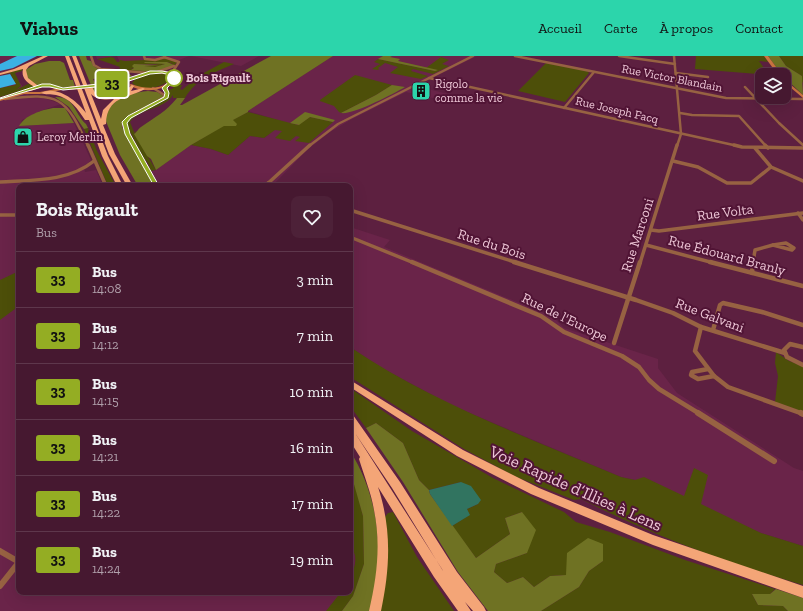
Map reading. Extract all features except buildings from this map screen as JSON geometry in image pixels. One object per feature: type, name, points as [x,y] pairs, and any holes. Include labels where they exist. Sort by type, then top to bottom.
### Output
[{"type":"highway","points":[[0,74],[16,70],[46,56]]},
{"type":"highway","points":[[67,56],[105,156],[118,183]]},
{"type":"highway","points":[[74,56],[112,154],[128,183]]},
{"type":"highway","points":[[29,64],[23,71],[27,80],[35,86],[33,90]]},
{"type":"highway","points":[[84,82],[88,84],[94,95],[103,98],[115,97],[124,94],[129,91],[131,85]]},
{"type":"highway","points":[[101,126],[103,124],[103,113],[110,105],[128,94],[143,89]]},
{"type":"highway","points":[[43,93],[56,94],[72,100],[84,113],[89,123],[94,126]]},
{"type":"highway","name":"Voie Rapide d’Illies à Lens","points":[[353,385],[460,453],[542,494],[653,540],[803,592]]},
{"type":"highway","points":[[353,422],[396,485],[453,576],[480,611]]},
{"type":"highway","points":[[353,437],[438,573],[465,611]]},
{"type":"highway","points":[[359,446],[379,506],[382,525],[383,573],[375,611]]},
{"type":"street","points":[[91,56],[94,65],[98,68],[150,73]]},
{"type":"street","points":[[111,84],[131,85],[143,89],[166,85],[174,79],[172,74],[173,69],[180,62],[179,61],[165,57],[150,60],[145,59],[144,56]]},
{"type":"street","points":[[267,183],[333,126],[473,56]]},
{"type":"street","name":"Rue Victor Blandain","points":[[515,56],[726,98],[755,99]]},
{"type":"street","points":[[619,56],[675,64]]},
{"type":"street","points":[[642,60],[643,56]]},
{"type":"street","name":"Rue Marconi","points":[[614,343],[681,134],[674,56]]},
{"type":"street","points":[[766,56],[775,68]]},
{"type":"street","points":[[33,90],[43,93],[63,89],[111,84],[157,72],[177,64]]},
{"type":"street","points":[[124,71],[135,74],[134,78]]},
{"type":"street","points":[[157,72],[172,74]]},
{"type":"street","points":[[564,108],[594,72]]},
{"type":"street","points":[[676,73],[708,77]]},
{"type":"street","points":[[131,85],[130,82],[134,78]]},
{"type":"street","name":"Rue Joseph Facq","points":[[429,78],[742,147],[768,148],[803,146]]},
{"type":"street","points":[[0,99],[33,90],[45,85],[63,89]]},
{"type":"street","points":[[154,183],[128,134],[124,122],[129,117],[163,100],[167,93],[164,89],[166,85]]},
{"type":"street","points":[[50,91],[53,87]]},
{"type":"street","points":[[745,87],[755,98]]},
{"type":"street","points":[[791,87],[803,98]]},
{"type":"street","points":[[153,88],[162,92],[166,96]]},
{"type":"street","points":[[0,99],[45,96],[64,104],[77,121],[105,183]]},
{"type":"street","name":"Rue Victor Blandain","points":[[791,98],[803,98]]},
{"type":"street","points":[[761,104],[803,146]]},
{"type":"street","points":[[680,114],[739,116],[768,148]]},
{"type":"street","points":[[755,148],[771,167],[803,180]]},
{"type":"street","points":[[88,168],[94,161]]},
{"type":"street","points":[[673,161],[698,167],[727,183],[751,183],[771,167]]},
{"type":"street","points":[[0,182],[65,176],[88,168],[98,169]]},
{"type":"street","name":"Rue du Bois","points":[[353,211],[628,299]]},
{"type":"street","name":"Rue Volta","points":[[650,230],[659,231],[803,213]]},
{"type":"street","points":[[0,215],[16,214]]},
{"type":"street","points":[[798,214],[803,220]]},
{"type":"street","name":"Rue de l'Europe","points":[[353,239],[360,240],[541,316],[564,332],[622,356],[639,367],[649,380],[659,389],[774,461]]},
{"type":"street","name":"Rue Édouard Branly","points":[[646,245],[803,286]]},
{"type":"street","points":[[752,273],[755,250],[773,246]]},
{"type":"street","name":"Rue Galvani","points":[[628,299],[673,313],[701,327],[784,353],[792,360],[803,364]]},
{"type":"street","points":[[713,330],[720,305],[723,303],[762,312],[803,325]]},
{"type":"street","points":[[701,327],[695,351],[714,376],[728,387],[803,414]]},
{"type":"street","points":[[784,353],[786,347],[790,344],[803,347]]},
{"type":"street","points":[[708,369],[692,372],[691,375],[693,378],[698,380],[714,376]]},
{"type":"street","points":[[0,551],[16,560]]},
{"type":"street","points":[[0,586],[16,566]]},
{"type":"shaded area","points":[[0,56],[37,56],[11,70],[30,97],[44,98],[61,104],[43,110],[22,120],[20,126],[74,123],[91,160],[84,168],[85,172],[96,170],[102,183],[16,183],[16,595],[349,595],[342,611],[0,611]]},
{"type":"shaded area","points":[[79,56],[86,56],[87,60],[91,61],[99,70],[122,72],[132,76],[119,82],[112,83],[115,80],[100,80],[100,78],[93,79],[95,83],[107,82],[106,84],[91,85]]},
{"type":"shaded area","points":[[96,56],[117,56],[97,59]]},
{"type":"shaded area","points":[[117,56],[189,56],[177,61],[120,62]]},
{"type":"shaded area","points":[[191,56],[259,56],[241,66]]},
{"type":"shaded area","name":"Bois Rigault","points":[[271,56],[333,56],[248,112],[233,120],[237,124],[236,126],[224,126],[191,145],[156,170],[151,159],[147,156],[134,134],[139,129],[164,111],[177,98],[185,98],[180,105],[182,105]]},
{"type":"shaded area","points":[[333,56],[477,56],[416,86],[448,94],[437,99],[406,92],[352,119],[330,132],[307,150],[275,183],[152,183],[146,173],[156,170],[191,145],[211,149],[228,155],[250,136],[264,138],[284,122],[248,111]]},
{"type":"shaded area","points":[[383,56],[392,56],[390,57],[400,59],[398,61],[438,70],[435,71],[378,59]]},
{"type":"shaded area","points":[[696,56],[764,56],[768,62],[759,61],[764,68],[755,68],[755,74],[695,69]]},
{"type":"shaded area","points":[[768,56],[779,56],[789,68],[777,68]]},
{"type":"shaded area","points":[[779,56],[803,56],[803,83],[801,80],[802,76],[786,66]]},
{"type":"shaded area","points":[[111,57],[117,62],[120,60],[166,59],[178,62],[172,67],[173,64],[167,62],[144,62],[165,64],[155,67],[144,67],[159,64],[134,64],[134,68],[131,69],[142,71],[160,70],[145,72],[119,70],[120,67],[97,59]]},
{"type":"shaded area","points":[[441,57],[449,60],[442,64],[449,66],[433,74],[413,69],[411,71],[428,76],[421,79],[390,73],[398,67],[385,63],[378,68],[378,70],[372,69],[380,64],[374,62],[378,59],[435,71],[437,70],[426,68]]},
{"type":"shaded area","points":[[49,61],[60,61],[64,63],[70,80],[73,80],[75,87],[59,88],[51,85],[37,85],[29,80],[24,71],[35,64]]},
{"type":"shaded area","points":[[144,62],[167,62],[174,65],[170,68],[159,70],[131,70],[134,68],[132,66],[134,64],[161,65],[144,66],[155,67],[165,64]]},
{"type":"shaded area","points":[[224,62],[234,64],[213,73],[200,81],[189,91],[185,98],[173,98],[173,95],[164,104],[134,117],[130,122],[134,132],[138,131],[134,133],[156,170],[151,171],[127,126],[127,121],[132,116],[166,99],[169,95],[167,90],[172,89],[176,85],[182,85],[180,89],[182,90],[200,75]]},
{"type":"shaded area","points":[[546,63],[587,71],[589,73],[565,102],[518,91]]},
{"type":"shaded area","points":[[23,68],[22,71],[15,73],[21,86],[16,90],[30,83],[34,87],[0,97],[0,88],[16,85],[10,73],[0,75]]},
{"type":"shaded area","points":[[791,69],[802,76],[803,95],[791,84]]},
{"type":"shaded area","points":[[155,73],[171,75],[172,79],[152,88],[141,88],[132,83],[136,78]]},
{"type":"shaded area","points":[[355,75],[392,85],[341,113],[334,106],[320,101],[320,100]]},
{"type":"shaded area","points":[[107,85],[120,86],[127,90],[120,94],[104,96],[96,95],[92,87]]},
{"type":"shaded area","points":[[392,85],[405,87],[383,99],[354,111],[341,113],[376,95]]},
{"type":"shaded area","points":[[138,92],[157,92],[164,96],[154,103],[131,114],[122,123],[122,127],[152,183],[136,183],[120,155],[105,119],[110,107],[114,103],[123,97]]},
{"type":"shaded area","points":[[55,97],[62,98],[71,103],[88,128],[84,129],[69,107]]},
{"type":"shaded area","points":[[53,108],[65,108],[74,123],[19,126],[29,116]]},
{"type":"shaded area","points":[[248,112],[298,125],[310,117],[333,122],[309,143],[295,141],[300,137],[296,136],[290,141],[275,138],[282,131],[275,130],[264,138],[250,136],[228,155],[211,149],[191,145],[224,125],[236,126],[232,120]]},
{"type":"shaded area","points":[[305,112],[335,120],[333,122],[310,117],[299,125],[290,123]]},
{"type":"shaded area","points":[[88,128],[97,151],[114,183],[107,183],[84,129]]},
{"type":"shaded area","points":[[353,228],[390,240],[384,247],[553,317],[564,328],[658,359],[658,368],[677,393],[794,468],[803,471],[803,546],[761,533],[635,480],[621,477],[451,405],[378,366],[353,349]]},
{"type":"shaded area","points":[[16,272],[16,308],[0,320],[0,280]]},
{"type":"shaded area","points":[[353,349],[414,385],[448,402],[621,477],[635,480],[644,477],[684,496],[694,468],[708,475],[701,504],[761,533],[803,546],[803,585],[718,558],[662,536],[635,525],[581,499],[574,500],[514,476],[464,449],[353,379]]},
{"type":"shaded area","points":[[776,352],[789,361],[803,366],[803,412],[775,402],[778,376],[775,363]]},
{"type":"shaded area","points":[[353,390],[412,431],[493,478],[564,512],[576,522],[610,532],[685,560],[775,589],[770,594],[752,594],[758,605],[783,606],[788,611],[541,611],[579,587],[589,571],[603,561],[566,575],[550,576],[534,587],[523,577],[507,583],[494,572],[496,564],[527,553],[522,512],[505,518],[510,534],[476,558],[452,526],[469,515],[467,509],[478,504],[461,482],[429,490],[419,480],[403,443],[376,423],[366,428],[353,410]]},
{"type":"shaded area","points":[[376,423],[403,443],[419,480],[429,490],[430,494],[476,558],[510,534],[505,518],[522,512],[536,530],[527,553],[496,564],[494,572],[507,583],[523,577],[534,587],[550,576],[566,575],[567,553],[588,538],[603,544],[603,561],[589,571],[579,587],[541,611],[488,611],[458,572],[403,482],[366,428]]},
{"type":"shaded area","points":[[353,456],[365,480],[374,510],[377,526],[378,559],[376,584],[371,611],[342,611],[353,596],[364,564],[363,516],[353,481]]},
{"type":"shaded area","points":[[353,481],[363,516],[364,564],[353,588]]},
{"type":"shaded area","points":[[354,482],[363,516],[364,564],[353,596],[342,611],[326,611],[339,595],[353,595],[353,570],[355,558],[353,550]]},
{"type":"shaded area","points":[[461,482],[471,486],[481,500],[478,504],[467,509],[470,515],[452,526],[430,494],[429,490]]},
{"type":"shaded area","points":[[393,512],[417,557],[454,611],[379,611],[384,518],[388,513]]},
{"type":"shaded area","points":[[776,589],[803,598],[803,611],[788,611],[783,606],[758,605],[752,594],[770,594]]},
{"type":"bus line","name":"33","points":[[0,98],[33,90],[36,87],[45,85],[63,89],[117,83],[140,75],[157,72],[172,74],[174,79],[166,85],[164,89],[167,93],[166,97],[160,102],[129,117],[124,122],[128,134],[155,183]]},
{"type":"place","name":"Bois Rigault","points":[[174,78]]},
{"type":"place","name":"Rigolo comme la vie","points":[[421,91]]},
{"type":"place","name":"Leroy Merlin","points":[[23,137]]}]
